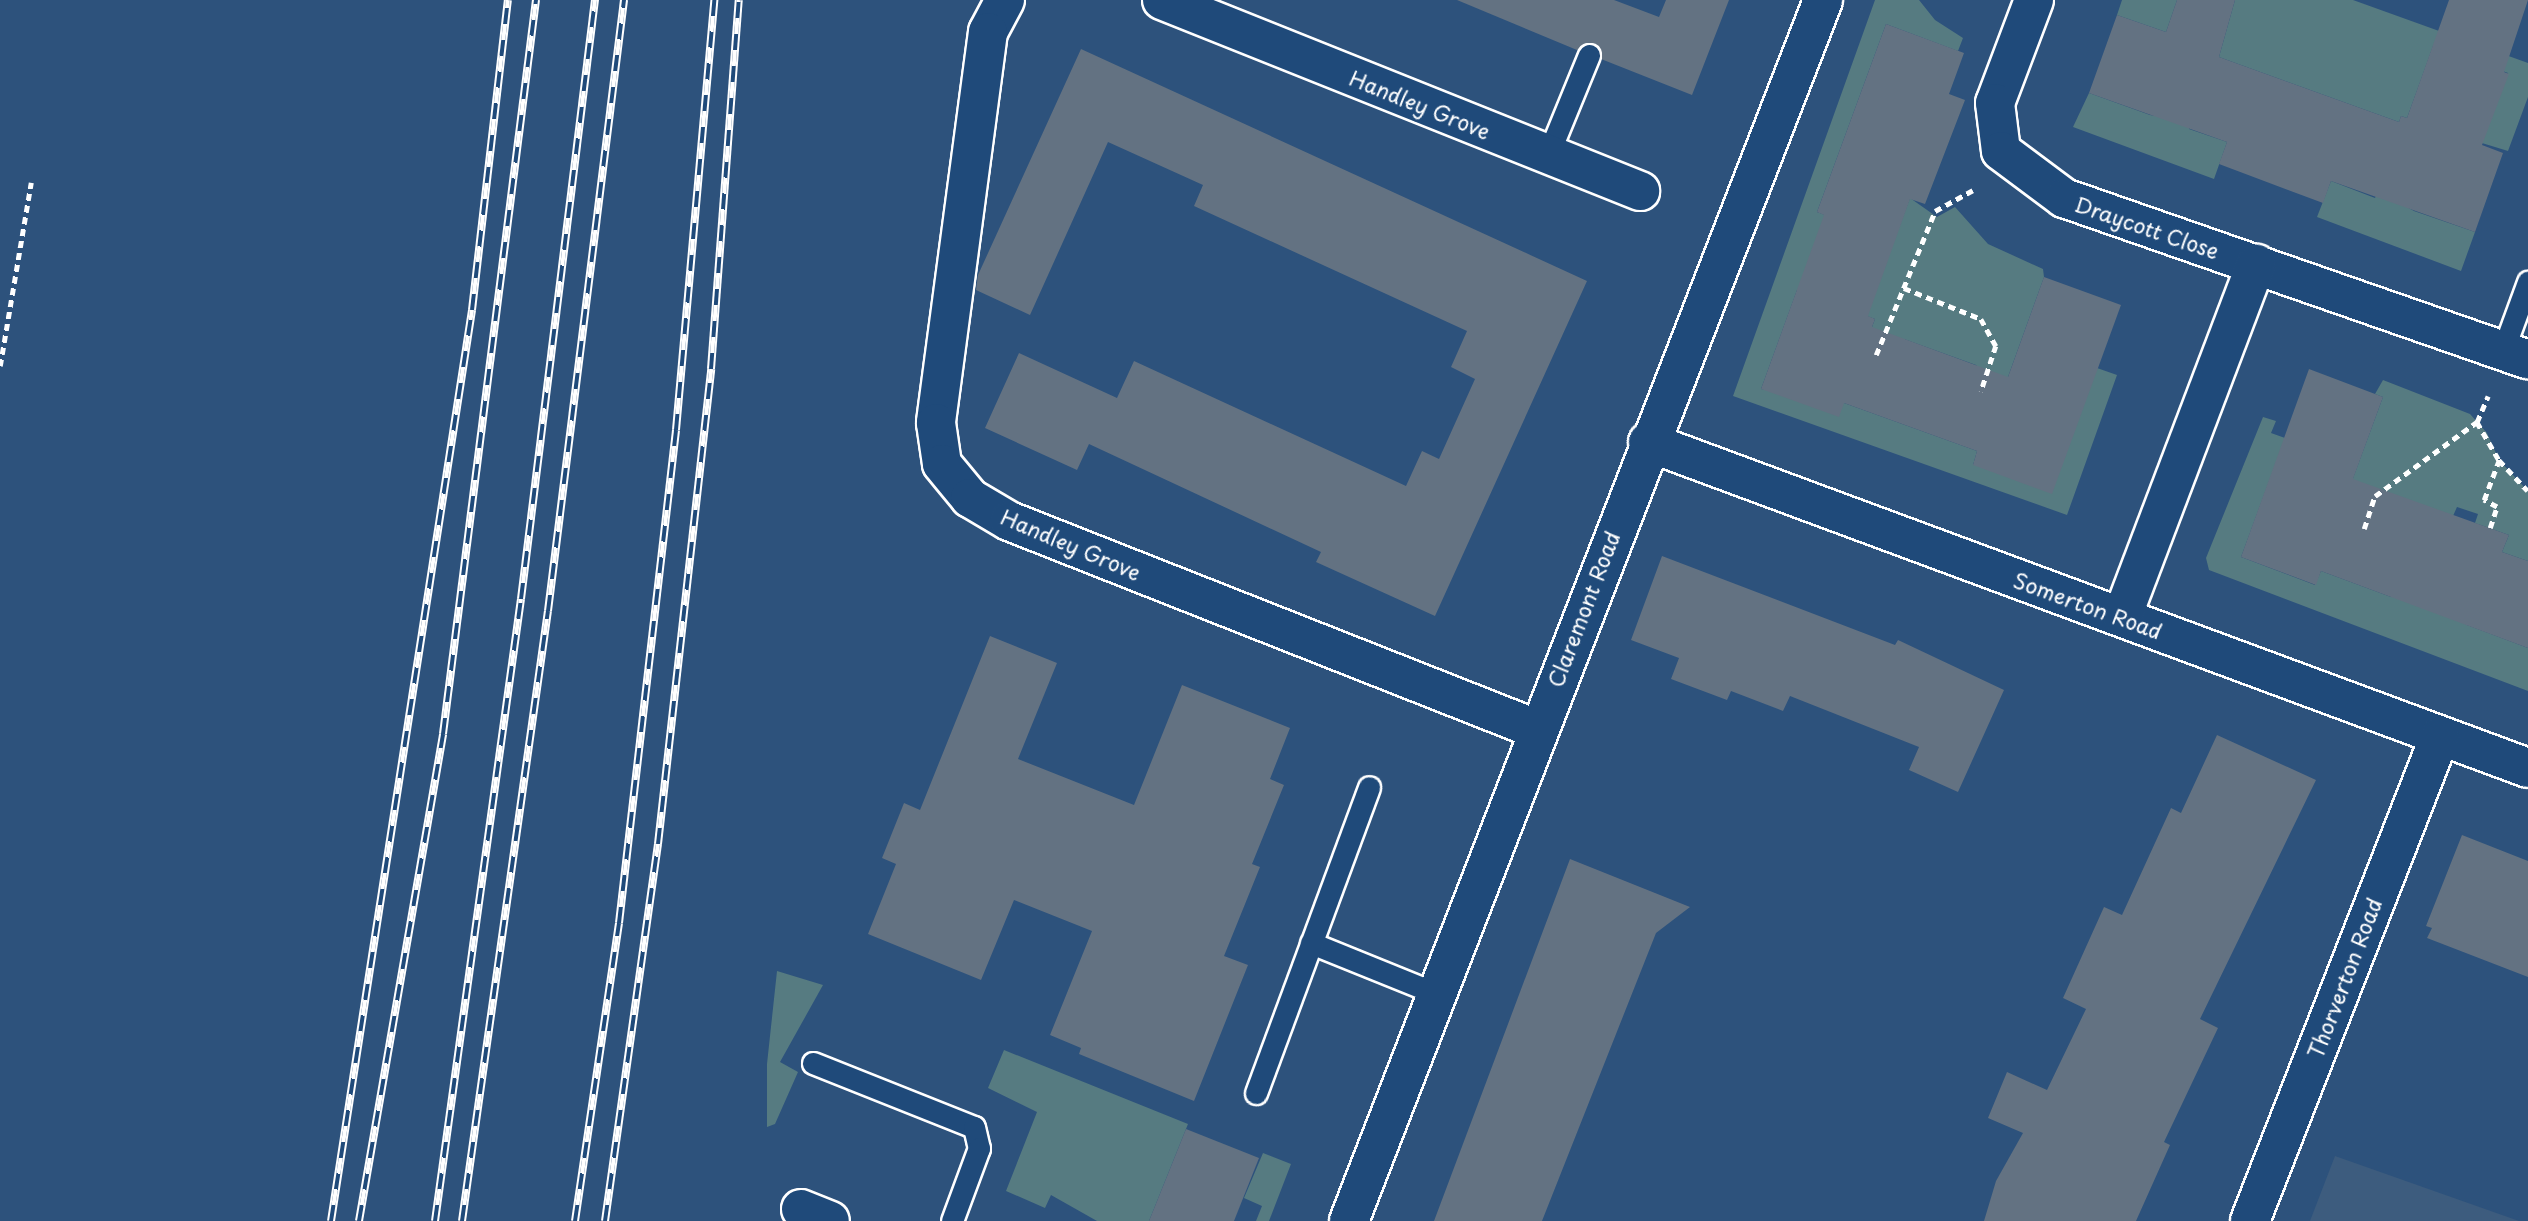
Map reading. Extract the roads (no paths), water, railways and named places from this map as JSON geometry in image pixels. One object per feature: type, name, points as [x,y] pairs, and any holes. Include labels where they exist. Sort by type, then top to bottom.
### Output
[{"type":"street","name":"Handley Grove","points":[[1005,0],[986,46],[936,422],[943,464],[971,498],[1009,522],[1536,729]]},
{"type":"street","name":"Handley Grove","points":[[1162,0],[1640,191]]},
{"type":"street","name":"Claremont Road","points":[[1349,1221],[1536,729],[1823,0]]},
{"type":"street","name":"Draycott Close","points":[[2034,0],[1995,103],[2001,151],[2064,198],[2515,356]]},
{"type":"street","points":[[2122,618],[2256,264]]},
{"type":"street","name":"Somerton Road","points":[[1648,442],[2528,768]]},
{"type":"street","name":"Thorverton Road","points":[[2250,1221],[2440,736]]},
{"type":"lane","points":[[1548,156],[1589,55]]},
{"type":"lane","points":[[2515,356],[2528,282]]},
{"type":"lane","points":[[1255,1093],[1369,787]]},
{"type":"lane","points":[[1311,943],[1435,993]]},
{"type":"lane","points":[[813,1063],[974,1127],[979,1148],[952,1221]]},
{"type":"railway","points":[[331,1221],[472,310],[508,0]]},
{"type":"railway","points":[[359,1221],[443,734],[536,0]]},
{"type":"railway","points":[[435,1221],[521,599],[595,0]]},
{"type":"railway","points":[[462,1221],[548,611],[624,0]]},
{"type":"railway","points":[[575,1221],[619,923],[676,430],[714,0]]},
{"type":"railway","points":[[605,1221],[658,844],[711,369],[739,0]]}]
